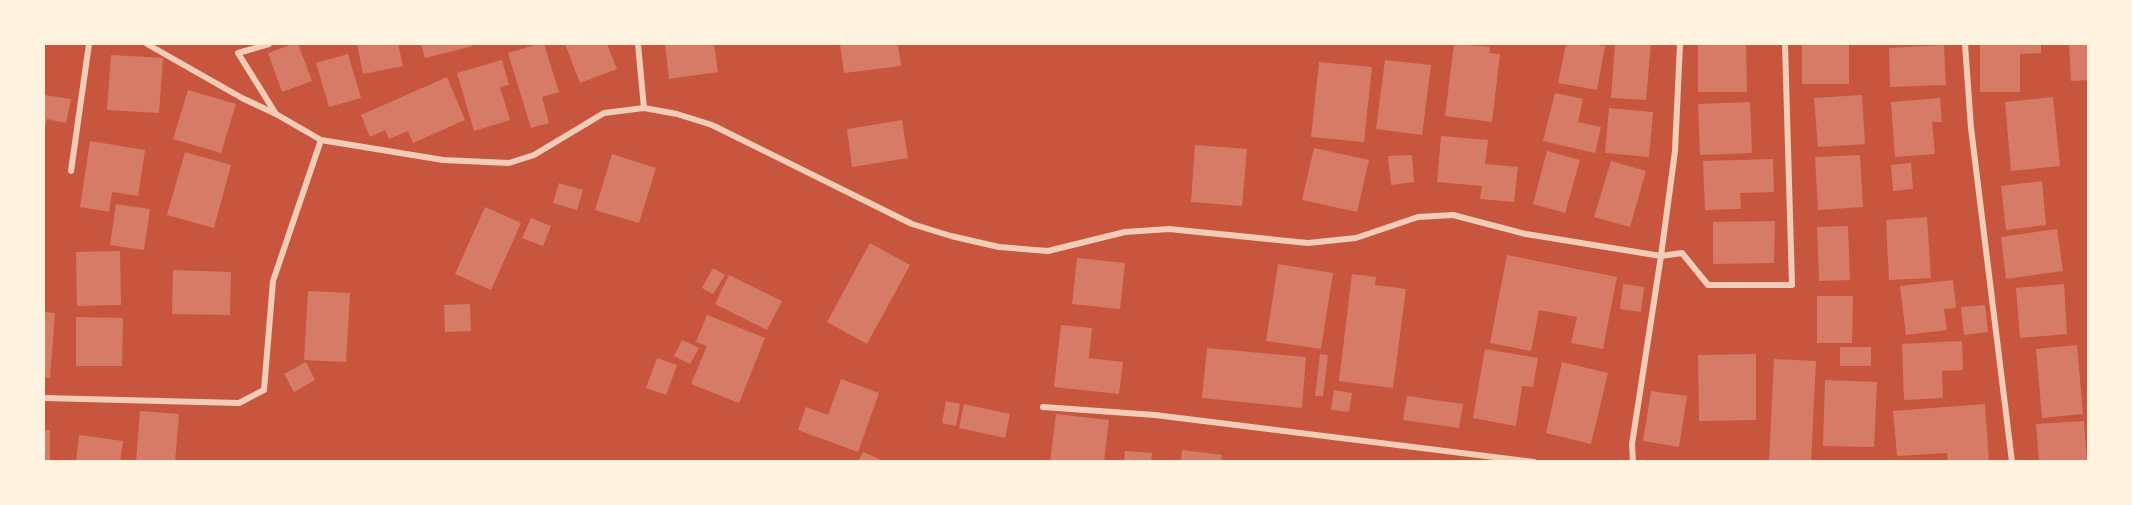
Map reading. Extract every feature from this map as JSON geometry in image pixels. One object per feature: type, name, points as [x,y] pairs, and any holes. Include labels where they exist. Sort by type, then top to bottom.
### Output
[{"type":"street","points":[[71,171],[89,44]]},
{"type":"street","points":[[147,44],[321,140],[443,160],[509,163],[534,154],[604,113],[644,108],[677,114],[712,125],[912,224],[999,247],[1048,251],[1125,232],[1169,229],[1308,243],[1356,238],[1418,217],[1453,215],[1526,234],[1661,256],[1682,253],[1708,285],[1792,285],[1785,44]]},
{"type":"street","points":[[269,44],[238,53],[276,114]]},
{"type":"street","points":[[638,44],[644,108]]},
{"type":"street","points":[[1633,462],[1632,444],[1675,150],[1680,44]]},
{"type":"street","points":[[1965,44],[1971,128],[2012,462]]},
{"type":"street","points":[[44,398],[239,403],[264,390],[273,281],[321,140]]},
{"type":"street","points":[[1043,407],[1155,415],[1534,462]]},
{"type":"building","points":[[298,44],[312,81],[282,92],[268,53]]},
{"type":"building","points":[[357,44],[398,44],[403,66],[363,74]]},
{"type":"building","points":[[421,44],[471,44],[472,46],[425,58]]},
{"type":"building","points":[[544,44],[559,92],[542,97],[549,123],[531,128],[508,53]]},
{"type":"building","points":[[565,44],[607,44],[617,69],[580,83]]},
{"type":"building","points":[[665,44],[714,44],[718,72],[669,79]]},
{"type":"building","points":[[840,44],[898,44],[901,66],[844,73]]},
{"type":"building","points":[[1454,44],[1490,47],[1489,53],[1500,54],[1492,122],[1445,116]]},
{"type":"building","points":[[1566,44],[1605,46],[1597,90],[1558,83]]},
{"type":"building","points":[[1615,44],[1651,44],[1646,100],[1611,98]]},
{"type":"building","points":[[1698,44],[1746,44],[1747,92],[1698,92]]},
{"type":"building","points":[[1802,44],[1849,44],[1849,84],[1802,84]]},
{"type":"building","points":[[1980,44],[2041,44],[2041,53],[2020,54],[2020,92],[1980,92]]},
{"type":"building","points":[[2069,44],[2088,44],[2088,80],[2071,81]]},
{"type":"building","points":[[1944,45],[1946,85],[1890,87],[1889,48]]},
{"type":"building","points":[[348,54],[361,98],[329,107],[316,63]]},
{"type":"building","points":[[111,55],[163,58],[159,113],[107,110]]},
{"type":"building","points":[[502,60],[509,85],[500,87],[510,120],[474,131],[457,73]]},
{"type":"building","points":[[1385,60],[1431,65],[1422,135],[1376,129]]},
{"type":"building","points":[[1319,62],[1372,67],[1364,142],[1311,137]]},
{"type":"building","points":[[447,77],[465,120],[413,143],[408,131],[389,139],[385,130],[370,137],[361,115]]},
{"type":"building","points":[[188,90],[236,104],[221,153],[173,139]]},
{"type":"building","points":[[1555,93],[1583,99],[1578,122],[1601,127],[1595,153],[1543,141]]},
{"type":"building","points":[[44,95],[71,99],[66,123],[47,119],[44,130]]},
{"type":"building","points":[[1862,95],[1865,144],[1818,147],[1814,98]]},
{"type":"building","points":[[2053,97],[2060,166],[2011,171],[2005,102]]},
{"type":"building","points":[[1940,98],[1942,122],[1932,122],[1935,154],[1895,157],[1891,102]]},
{"type":"building","points":[[1750,102],[1752,153],[1700,155],[1698,104]]},
{"type":"building","points":[[1609,108],[1653,112],[1649,157],[1605,153]]},
{"type":"building","points":[[902,120],[908,158],[852,167],[847,129]]},
{"type":"building","points":[[1441,136],[1488,140],[1485,164],[1518,167],[1514,202],[1480,199],[1482,186],[1437,182]]},
{"type":"building","points":[[90,141],[145,150],[138,196],[112,192],[109,212],[80,207]]},
{"type":"building","points":[[1195,145],[1247,149],[1242,206],[1191,202]]},
{"type":"building","points":[[1314,148],[1369,160],[1357,212],[1302,200]]},
{"type":"building","points":[[1547,151],[1580,160],[1565,213],[1533,204]]},
{"type":"building","points":[[185,152],[231,165],[214,228],[167,215]]},
{"type":"building","points":[[612,154],[656,168],[639,223],[595,210]]},
{"type":"building","points":[[1412,155],[1414,182],[1391,185],[1388,156]]},
{"type":"building","points":[[1860,155],[1863,207],[1818,210],[1815,157]]},
{"type":"building","points":[[1773,159],[1774,192],[1740,193],[1741,209],[1705,210],[1703,161]]},
{"type":"building","points":[[1611,161],[1646,171],[1630,227],[1594,217]]},
{"type":"building","points":[[1911,163],[1913,189],[1893,191],[1891,165]]},
{"type":"building","points":[[2042,181],[2046,225],[2006,230],[2001,186]]},
{"type":"building","points":[[559,183],[583,190],[577,210],[553,203]]},
{"type":"building","points":[[116,204],[150,209],[144,250],[110,245]]},
{"type":"building","points":[[485,207],[521,223],[491,290],[455,274]]},
{"type":"building","points":[[1927,217],[1931,278],[1889,280],[1886,220]]},
{"type":"building","points":[[531,218],[551,226],[543,246],[522,238]]},
{"type":"building","points":[[1775,221],[1774,263],[1713,264],[1713,222]]},
{"type":"building","points":[[1848,226],[1850,280],[1819,281],[1817,227]]},
{"type":"building","points":[[2057,229],[2063,271],[2006,279],[2001,237]]},
{"type":"building","points":[[870,243],[910,265],[867,344],[827,322]]},
{"type":"building","points":[[120,251],[121,305],[77,306],[76,252]]},
{"type":"building","points":[[1507,255],[1617,277],[1603,349],[1571,343],[1577,317],[1539,310],[1531,351],[1490,343]]},
{"type":"building","points":[[1077,258],[1125,263],[1120,309],[1072,304]]},
{"type":"building","points":[[1278,264],[1333,273],[1321,349],[1266,341]]},
{"type":"building","points":[[713,268],[725,275],[713,294],[702,288]]},
{"type":"building","points":[[173,270],[231,272],[230,315],[172,314]]},
{"type":"building","points":[[1352,274],[1376,277],[1375,285],[1406,289],[1393,388],[1339,381]]},
{"type":"building","points":[[729,275],[782,301],[767,330],[715,304]]},
{"type":"building","points":[[1953,280],[1956,308],[1944,309],[1947,330],[1906,335],[1900,286]]},
{"type":"building","points":[[1623,284],[1644,287],[1641,312],[1620,309]]},
{"type":"building","points":[[2064,284],[2067,334],[2020,338],[2016,288]]},
{"type":"building","points":[[308,291],[350,293],[346,362],[304,360]]},
{"type":"building","points":[[1817,296],[1853,296],[1852,343],[1817,343]]},
{"type":"building","points":[[470,304],[471,331],[445,332],[444,305]]},
{"type":"building","points":[[1985,305],[1988,332],[1964,335],[1961,307]]},
{"type":"building","points":[[44,312],[55,313],[50,378],[44,377]]},
{"type":"building","points":[[707,315],[765,338],[739,403],[691,384],[707,346],[696,342]]},
{"type":"building","points":[[76,317],[123,318],[122,366],[76,366]]},
{"type":"building","points":[[1061,325],[1092,328],[1089,358],[1123,362],[1119,394],[1054,387]]},
{"type":"building","points":[[682,340],[699,348],[690,364],[674,356]]},
{"type":"building","points":[[1962,341],[1963,370],[1942,371],[1943,398],[1904,400],[1902,344]]},
{"type":"building","points":[[2077,345],[2083,414],[2042,418],[2036,349]]},
{"type":"building","points":[[1840,347],[1871,347],[1871,366],[1840,366]]},
{"type":"building","points":[[1207,348],[1306,357],[1302,408],[1202,398]]},
{"type":"building","points":[[1485,349],[1538,358],[1533,387],[1522,386],[1516,426],[1473,418]]},
{"type":"building","points":[[1320,354],[1328,355],[1323,396],[1315,396]]},
{"type":"building","points":[[1756,354],[1756,420],[1699,421],[1698,355]]},
{"type":"building","points":[[657,358],[677,365],[666,395],[646,388]]},
{"type":"building","points":[[1774,359],[1816,361],[1811,462],[1769,462]]},
{"type":"building","points":[[306,362],[315,380],[294,392],[284,374]]},
{"type":"building","points":[[1562,362],[1608,373],[1591,444],[1546,433]]},
{"type":"building","points":[[841,379],[879,393],[858,452],[798,430],[806,407],[828,415]]},
{"type":"building","points":[[1825,380],[1877,382],[1874,447],[1823,446]]},
{"type":"building","points":[[1334,390],[1352,393],[1349,412],[1331,410]]},
{"type":"building","points":[[1651,391],[1687,396],[1679,447],[1643,441]]},
{"type":"building","points":[[1407,396],[1463,404],[1459,428],[1403,420]]},
{"type":"building","points":[[946,401],[960,404],[956,426],[942,423]]},
{"type":"building","points":[[964,404],[1010,414],[1005,438],[959,428]]},
{"type":"building","points":[[1985,404],[1989,462],[1948,462],[1947,453],[1897,456],[1893,411]]},
{"type":"building","points":[[140,411],[179,414],[175,462],[136,462]]},
{"type":"building","points":[[1056,414],[1109,420],[1104,462],[1050,462]]},
{"type":"building","points":[[2084,421],[2087,462],[2039,462],[2036,424]]},
{"type":"building","points":[[44,430],[50,430],[50,462],[44,462]]},
{"type":"building","points":[[79,435],[123,441],[120,462],[76,462]]},
{"type":"building","points":[[1182,450],[1222,455],[1221,462],[1181,462]]},
{"type":"building","points":[[1125,451],[1152,453],[1151,462],[1124,462]]},
{"type":"building","points":[[863,452],[886,462],[858,462]]}]
